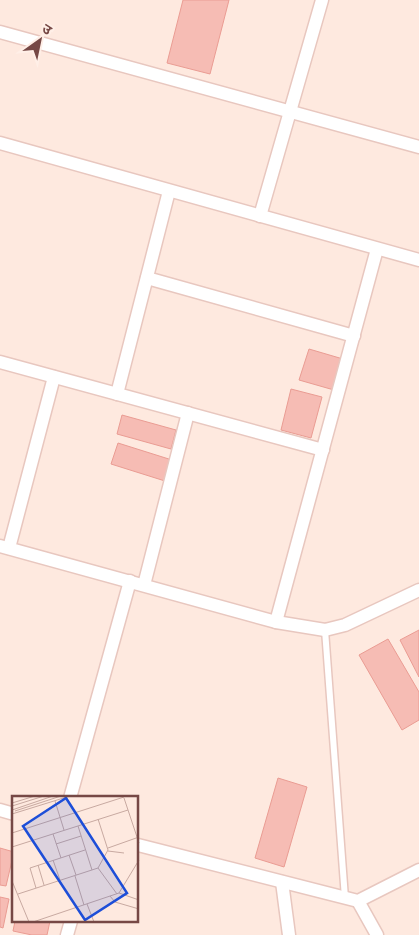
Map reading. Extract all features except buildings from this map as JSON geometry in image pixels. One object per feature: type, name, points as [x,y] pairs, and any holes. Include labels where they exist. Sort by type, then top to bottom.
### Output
[{"type":"street","points":[[260,216],[322,0]]},
{"type":"street","points":[[0,32],[419,146]]},
{"type":"street","points":[[0,144],[419,260]]},
{"type":"street","points":[[117,394],[169,191]]},
{"type":"street","points":[[276,622],[377,249]]},
{"type":"street","points":[[146,278],[354,336]]},
{"type":"street","points":[[0,362],[323,450]]},
{"type":"street","points":[[54,376],[4,547],[276,622],[325,630],[345,625],[419,590]]},
{"type":"street","points":[[144,585],[188,413]]},
{"type":"street","points":[[71,796],[130,582]]},
{"type":"street","points":[[139,845],[352,900],[419,870]]},
{"type":"street","points":[[282,882],[289,935]]},
{"type":"street","points":[[352,900],[377,935]]},
{"type":"street","points":[[67,935],[71,922]]},
{"type":"lane","points":[[325,630],[352,900]]}]
